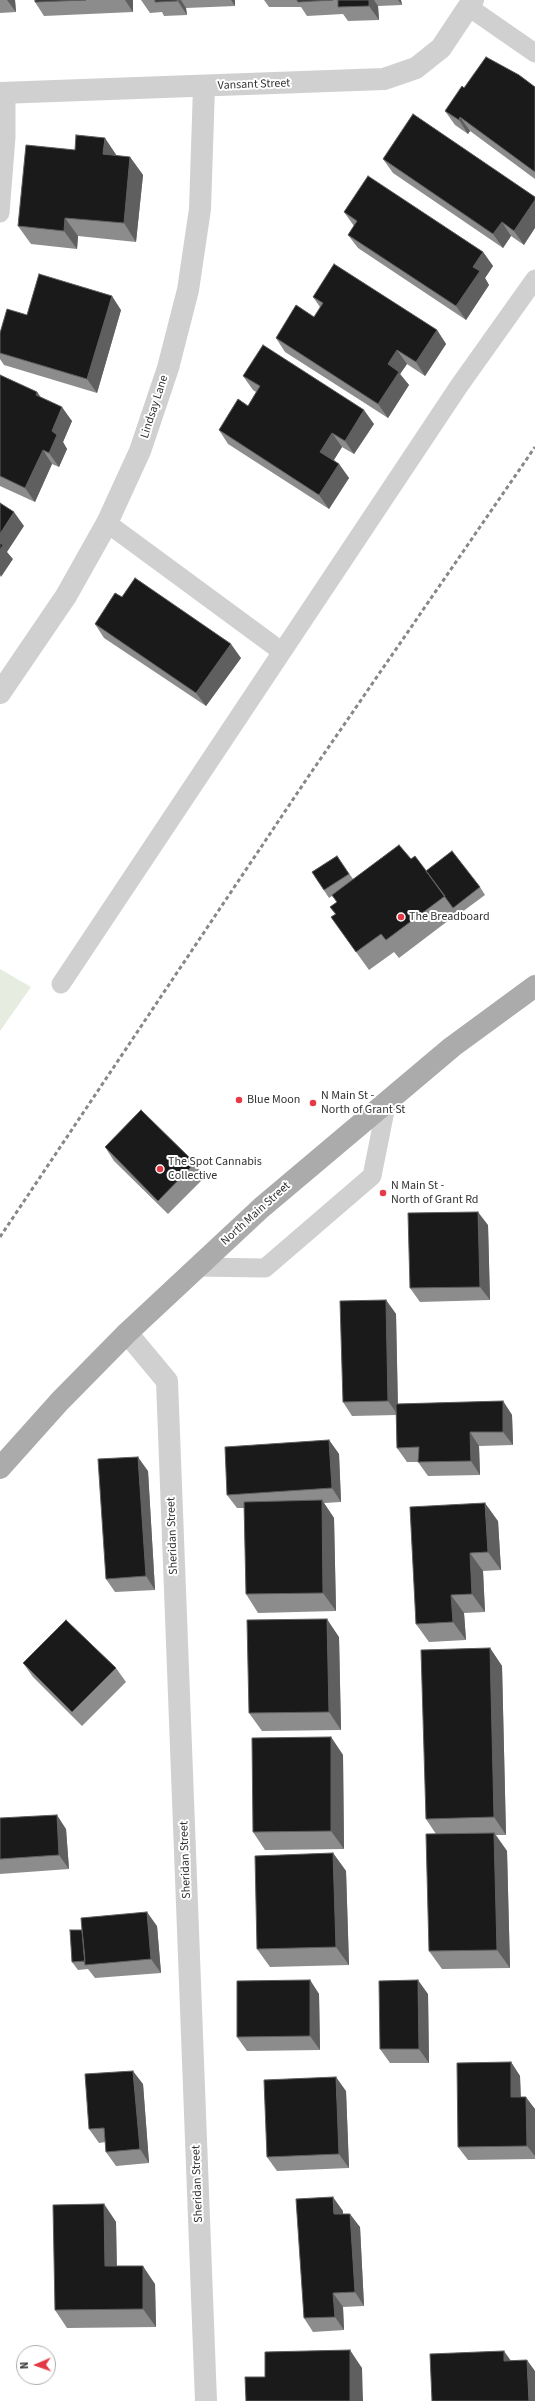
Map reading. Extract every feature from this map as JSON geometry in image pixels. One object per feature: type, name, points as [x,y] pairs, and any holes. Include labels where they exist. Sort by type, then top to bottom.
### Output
[{"type":"main road","name":"North Main Street","points":[[0,1468],[60,1401],[127,1333],[261,1208],[452,1047],[535,986]]},
{"type":"street","name":"Vansant Street","points":[[3,93],[204,87],[384,79],[416,68],[441,48],[471,4]]},
{"type":"street","name":"Lindsay Lane","points":[[0,693],[66,596],[107,523],[140,451],[168,368],[188,290],[200,209],[204,87]]},
{"type":"street","name":"Sheridan Street","points":[[127,1333],[167,1381],[206,2401]]},
{"type":"lane","points":[[471,4],[535,53]]},
{"type":"lane","points":[[0,213],[6,137],[3,93]]},
{"type":"lane","points":[[61,984],[281,650],[459,386],[535,279]]},
{"type":"lane","points":[[107,523],[281,650]]},
{"type":"lane","points":[[196,1267],[265,1268],[372,1176],[387,1101]]},
{"type":"shaded area","points":[[0,969],[31,987],[0,1031]]},
{"type":"building","points":[[35,0],[86,0],[35,2]]},
{"type":"building","points":[[155,0],[177,0],[177,1],[155,2]]},
{"type":"building","points":[[297,0],[333,0],[298,2]]},
{"type":"building","points":[[338,0],[369,0],[369,6],[338,7]]},
{"type":"building","points":[[486,57],[519,75],[535,87],[535,172],[460,117],[459,120],[445,111],[462,86],[464,88]]},
{"type":"building","points":[[413,114],[535,197],[535,200],[514,231],[502,222],[493,234],[383,159]]},
{"type":"building","points":[[76,135],[105,138],[103,154],[130,157],[124,223],[65,218],[64,231],[18,226],[26,145],[75,150]]},
{"type":"building","points":[[368,176],[483,252],[473,267],[480,271],[456,306],[348,235],[357,221],[344,212]]},
{"type":"building","points":[[334,264],[437,330],[416,362],[397,350],[388,364],[399,372],[378,404],[276,338],[296,305],[314,317],[323,303],[313,297]]},
{"type":"building","points":[[39,274],[112,296],[87,379],[0,353],[0,333],[7,309],[27,315]]},
{"type":"building","points":[[263,345],[364,410],[345,441],[332,433],[320,452],[339,464],[319,495],[219,430],[238,399],[248,406],[260,386],[243,376]]},
{"type":"building","points":[[0,375],[37,392],[36,395],[62,407],[52,431],[57,435],[49,453],[43,450],[25,488],[0,476]]},
{"type":"building","points":[[0,503],[14,512],[0,534]]},
{"type":"building","points":[[0,543],[3,545],[0,550]]},
{"type":"building","points":[[135,578],[231,644],[196,693],[95,624],[115,593],[122,597]]},
{"type":"building","name":"The Breadboard","points":[[399,845],[411,859],[415,856],[445,896],[386,940],[381,934],[356,952],[331,917],[336,914],[330,907],[337,902],[332,895]]},
{"type":"building","points":[[452,851],[480,887],[453,908],[426,871]]},
{"type":"building","points":[[337,856],[349,874],[324,890],[312,872]]},
{"type":"building","name":"The Spot Cannabis Collective","points":[[141,1110],[195,1163],[158,1201],[105,1147]]},
{"type":"building","points":[[478,1212],[480,1287],[410,1288],[408,1213]]},
{"type":"building","points":[[386,1300],[388,1401],[343,1402],[340,1301]]},
{"type":"building","points":[[503,1401],[503,1432],[470,1432],[471,1461],[418,1462],[419,1447],[397,1448],[396,1404]]},
{"type":"building","points":[[329,1440],[332,1488],[227,1495],[225,1447]]},
{"type":"building","points":[[138,1457],[146,1576],[106,1579],[98,1459]]},
{"type":"building","points":[[322,1500],[323,1593],[246,1594],[244,1502]]},
{"type":"building","points":[[485,1503],[488,1552],[470,1553],[472,1594],[451,1595],[453,1622],[416,1624],[410,1507]]},
{"type":"building","points":[[327,1619],[329,1712],[249,1713],[247,1620]]},
{"type":"building","points":[[66,1620],[116,1668],[72,1712],[23,1663]]},
{"type":"building","points":[[490,1648],[494,1817],[426,1819],[421,1650]]},
{"type":"building","points":[[331,1737],[331,1831],[253,1832],[252,1738]]},
{"type":"building","points":[[57,1815],[59,1855],[0,1859],[0,1818]]},
{"type":"building","points":[[494,1833],[497,1950],[429,1951],[426,1834]]},
{"type":"building","points":[[333,1853],[336,1947],[257,1949],[255,1856]]},
{"type":"building","points":[[147,1912],[151,1959],[85,1965],[81,1918]]},
{"type":"building","points":[[70,1930],[82,1930],[85,1961],[72,1962]]},
{"type":"building","points":[[310,1980],[310,2036],[237,2037],[237,1981]]},
{"type":"building","points":[[418,1980],[419,2049],[380,2049],[379,1981]]},
{"type":"building","points":[[511,2062],[511,2097],[526,2097],[527,2146],[458,2147],[457,2063]]},
{"type":"building","points":[[133,2071],[140,2149],[106,2152],[104,2128],[89,2129],[85,2074]]},
{"type":"building","points":[[336,2077],[339,2154],[267,2157],[264,2080]]},
{"type":"building","points":[[333,2197],[334,2214],[350,2214],[355,2292],[333,2293],[335,2317],[304,2318],[296,2199]]},
{"type":"building","points":[[104,2204],[105,2266],[143,2266],[143,2309],[55,2310],[53,2205]]},
{"type":"building","points":[[350,2350],[350,2401],[246,2401],[245,2377],[265,2377],[265,2352]]},
{"type":"building","points":[[504,2351],[504,2361],[527,2360],[529,2401],[432,2401],[430,2354]]},
{"type":"railway","points":[[0,1237],[306,780],[535,447]]},
{"type":"place","name":"The Breadboard","points":[[401,917]]},
{"type":"place","name":"Blue Moon","points":[[239,1100]]},
{"type":"place","name":"N Main St - North of Grant St","points":[[313,1103]]},
{"type":"place","name":"The Spot Cannabis Collective","points":[[160,1169]]},
{"type":"place","name":"N Main St - North of Grant Rd","points":[[383,1193]]}]
